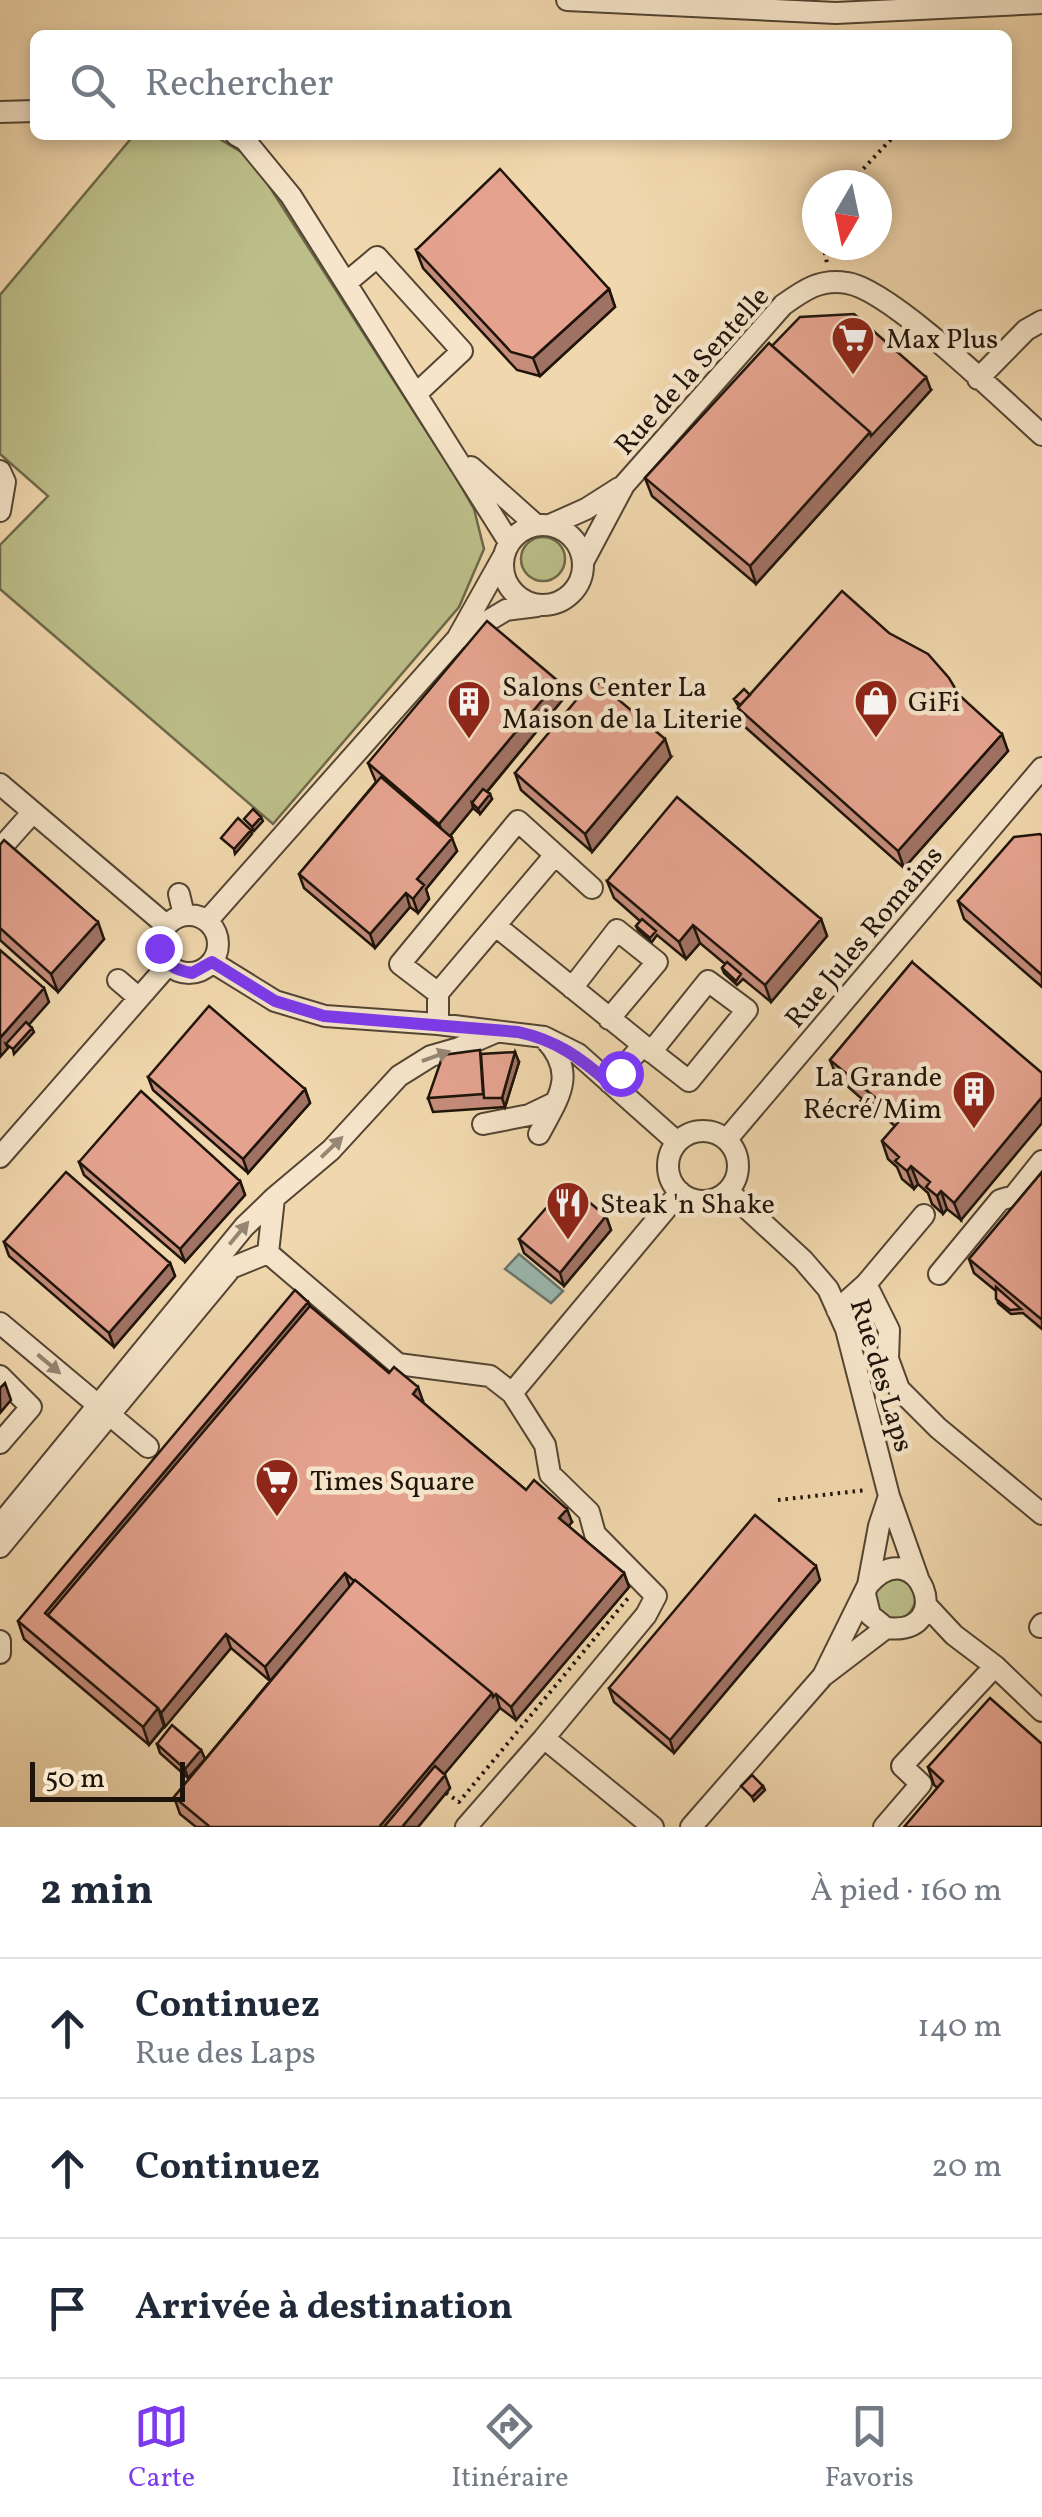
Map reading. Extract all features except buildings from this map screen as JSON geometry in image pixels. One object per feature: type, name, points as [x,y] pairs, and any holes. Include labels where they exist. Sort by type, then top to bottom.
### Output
[{"type":"street","points":[[567,0],[836,12],[1042,3]]},
{"type":"street","points":[[0,112],[30,110]]},
{"type":"street","points":[[245,140],[291,196],[448,445],[506,550],[502,569],[512,590],[520,598],[542,605]]},
{"type":"street","points":[[346,284],[378,258],[462,351],[416,394]]},
{"type":"street","name":"Rue de la Sentelle","points":[[583,562],[624,485],[783,304],[816,284],[852,283],[870,290],[1042,435]]},
{"type":"street","points":[[978,378],[1026,330],[1042,320]]},
{"type":"street","points":[[448,445],[543,525],[573,538],[583,562],[574,590],[554,603],[506,610],[457,639]]},
{"type":"street","points":[[0,471],[4,482],[0,511]]},
{"type":"street","name":"Rue de la Sentelle","points":[[543,525],[586,509],[624,485]]},
{"type":"street","points":[[207,921],[457,639],[516,534],[543,525]]},
{"type":"street","name":"Rue Jules Romains","points":[[727,1139],[1042,768]]},
{"type":"street","points":[[0,784],[33,812],[176,911],[207,921],[218,945],[212,962],[192,973],[168,965],[159,948],[176,911]]},
{"type":"street","points":[[0,849],[33,812]]},
{"type":"street","points":[[438,993],[400,964],[518,822],[592,888]]},
{"type":"street","points":[[438,1024],[438,993],[556,855]]},
{"type":"street","points":[[496,926],[610,1018],[647,1049],[688,1082],[747,1010],[708,981],[647,1049],[610,1084]]},
{"type":"street","points":[[572,988],[617,930],[657,962],[610,1018]]},
{"type":"street","points":[[212,962],[275,1001],[324,1016],[544,1037],[578,1054],[677,1142]]},
{"type":"street","points":[[0,1156],[168,965]]},
{"type":"street","points":[[118,980],[139,998]]},
{"type":"street","points":[[0,1547],[244,1227],[331,1150],[399,1076],[432,1056],[497,1031]]},
{"type":"street","points":[[539,1134],[556,1102],[564,1075],[555,1050],[544,1037]]},
{"type":"street","points":[[483,1124],[528,1115],[556,1102]]},
{"type":"street","points":[[710,1131],[727,1139],[737,1156],[738,1174],[728,1191],[713,1200],[695,1200],[680,1192],[669,1177],[668,1158],[677,1142],[692,1132],[710,1131]]},
{"type":"street","points":[[939,1274],[1000,1200],[1014,1196],[1042,1161]]},
{"type":"street","name":"Rue des Laps","points":[[728,1191],[804,1260],[828,1289],[846,1329],[888,1492],[918,1578]]},
{"type":"street","points":[[512,1393],[680,1192]]},
{"type":"street","points":[[268,1253],[274,1198]]},
{"type":"street","points":[[837,1310],[866,1284],[924,1215]]},
{"type":"street","points":[[268,1253],[398,1364],[490,1376],[512,1393],[545,1445],[550,1474],[589,1512],[595,1534],[656,1596],[646,1615],[466,1827]]},
{"type":"street","points":[[0,1525],[232,1268],[268,1253]]},
{"type":"street","points":[[866,1284],[890,1330],[888,1360],[900,1389],[938,1428],[1042,1514]]},
{"type":"street","points":[[0,1323],[148,1447]]},
{"type":"street","points":[[0,1376],[32,1407],[0,1443]]},
{"type":"street","name":"Rue des Laps","points":[[823,1676],[867,1590],[888,1492]]},
{"type":"street","points":[[910,1626],[923,1614],[926,1591],[918,1578],[906,1570],[891,1569],[878,1574],[867,1590],[870,1615],[886,1628],[927,1626],[954,1635]]},
{"type":"street","points":[[926,1606],[1042,1711]]},
{"type":"street","name":"Rue des Laps","points":[[692,1827],[823,1676],[886,1628]]},
{"type":"street","points":[[0,1641],[0,1653]]},
{"type":"street","points":[[884,1827],[921,1784],[902,1766],[995,1666]]},
{"type":"street","points":[[544,1738],[653,1827]]},
{"type":"path","points":[[862,170],[890,140]]},
{"type":"path","points":[[778,1500],[888,1492]]},
{"type":"path","points":[[446,1794],[459,1802],[642,1582]]},
{"type":"green space","points":[[130,140],[221,140],[251,158],[474,509],[484,549],[459,607],[273,824],[0,589],[0,545],[48,496],[0,454],[0,295]]},
{"type":"green space","points":[[543,537],[558,544],[565,559],[558,574],[543,581],[528,574],[521,559],[528,544]]},
{"type":"green space","points":[[895,1579],[909,1585],[915,1599],[909,1613],[895,1619],[881,1613],[875,1599],[881,1585]]},
{"type":"water","points":[[519,1254],[563,1291],[551,1303],[505,1269]]},
{"type":"place","name":"Max Plus","points":[[853,376]]},
{"type":"place","name":"GiFi","points":[[876,739]]},
{"type":"place","name":"Salons Center La Maison de la Literie","points":[[469,740]]},
{"type":"place","name":"La Grande Récré/Mim","points":[[974,1130]]},
{"type":"place","name":"Steak 'n Shake","points":[[568,1241]]},
{"type":"place","name":"Times Square","points":[[277,1518]]},
{"type":"route","points":[[159,948],[168,965],[176,970],[192,973],[212,962],[275,1001],[324,1016],[544,1037],[578,1054],[610,1084],[620,1073]]}]
